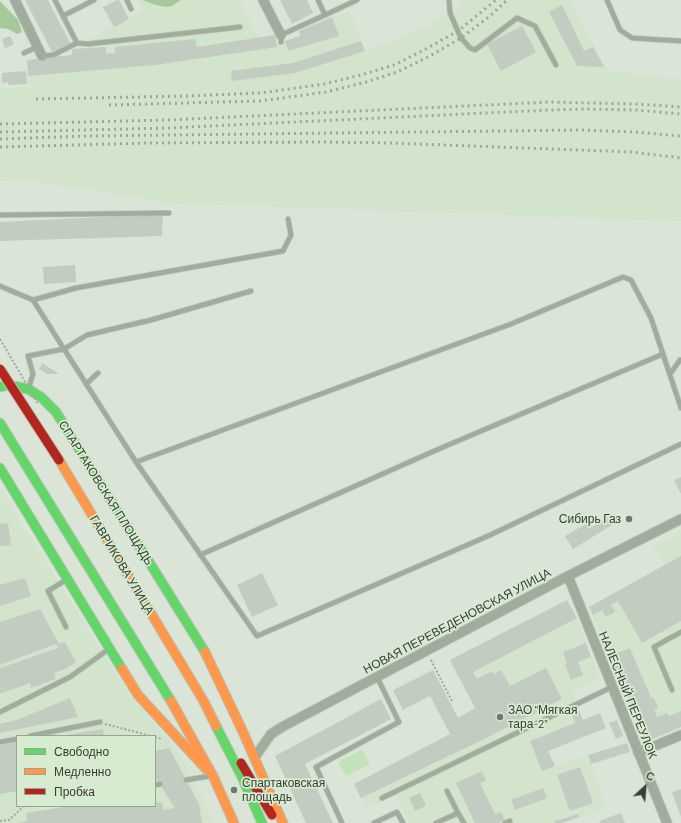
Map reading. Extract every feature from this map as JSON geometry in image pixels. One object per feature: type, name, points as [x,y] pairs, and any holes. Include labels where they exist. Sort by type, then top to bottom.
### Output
[{"type":"main road","name":"ГАВРИКОВА УЛИЦА","points":[[0,369],[59,460],[203,700],[237,765],[262,823]]},
{"type":"main road","name":"СПАРТАКОВСКАЯ ПЛОЩАДЬ","points":[[0,387],[8,385],[28,389],[41,397],[56,412],[206,653],[260,768],[283,823]]},
{"type":"main road","points":[[0,423],[180,715],[213,776],[229,812],[232,823]]},
{"type":"main road","points":[[0,468],[138,695],[213,776]]},
{"type":"main road","points":[[203,700],[277,823]]},
{"type":"main road","points":[[260,768],[271,823]]},
{"type":"street","points":[[15,0],[42,56]]},
{"type":"street","points":[[263,0],[281,38]]},
{"type":"street","name":"НОВАЯ ПЕРЕВЕДЕНОВСКАЯ УЛИЦА","points":[[255,757],[271,734],[282,727],[568,576],[681,519]]},
{"type":"street","name":"НАЛЕСНЫЙ ПЕРЕУЛОК","points":[[568,576],[667,823]]},
{"type":"street","points":[[638,753],[681,735]]},
{"type":"lane","points":[[55,0],[77,44]]},
{"type":"lane","points":[[63,16],[94,0]]},
{"type":"lane","points":[[127,0],[131,9]]},
{"type":"lane","points":[[318,0],[325,15]]},
{"type":"lane","points":[[281,38],[357,0]]},
{"type":"lane","points":[[449,0],[450,13],[462,38],[470,48],[475,50],[517,18],[535,26],[556,65]]},
{"type":"lane","points":[[607,0],[620,30],[632,38],[681,41]]},
{"type":"lane","points":[[42,56],[53,55],[77,44],[240,27]]},
{"type":"lane","points":[[24,53],[37,47]]},
{"type":"lane","points":[[0,215],[169,213]]},
{"type":"lane","points":[[33,300],[76,288],[283,251],[291,236],[288,219]]},
{"type":"lane","points":[[136,462],[504,327],[623,277],[631,280],[651,318],[681,408]]},
{"type":"lane","points":[[0,286],[33,300],[136,462],[256,636],[488,536],[681,444]]},
{"type":"lane","points":[[28,389],[33,374],[28,356],[64,349],[87,334],[151,320],[251,291]]},
{"type":"lane","points":[[200,555],[441,448],[663,354]]},
{"type":"lane","points":[[670,374],[680,360]]},
{"type":"lane","points":[[86,384],[98,373]]},
{"type":"lane","points":[[66,627],[48,591],[67,579]]},
{"type":"lane","points":[[672,690],[654,647],[681,632]]},
{"type":"lane","points":[[0,712],[70,677],[110,648]]},
{"type":"lane","points":[[342,823],[316,767],[400,722],[377,677]]},
{"type":"lane","points":[[382,798],[612,687]]},
{"type":"lane","points":[[35,735],[100,722]]},
{"type":"lane","points":[[0,742],[16,739]]},
{"type":"lane","points":[[186,780],[213,776]]},
{"type":"lane","points":[[447,791],[464,823]]},
{"type":"lane","points":[[374,823],[397,812],[403,823]]},
{"type":"lane","points":[[436,823],[458,813]]},
{"type":"lane","points":[[505,823],[510,821]]},
{"type":"path","points":[[0,339],[38,404]]},
{"type":"path","points":[[435,668],[452,701]]},
{"type":"path","points":[[100,722],[147,735]]},
{"type":"path","points":[[156,737],[163,739]]},
{"type":"path","points":[[0,821],[9,820],[23,807]]},
{"type":"shaded area","points":[[138,0],[240,0],[258,37],[275,35],[276,43],[300,36],[299,31],[350,11],[365,51],[424,28],[460,7],[458,0],[569,0],[607,70],[681,80],[681,221],[166,203],[27,180],[0,181],[0,88],[28,87],[27,60],[72,55],[72,49],[88,48],[88,40],[144,11]]},
{"type":"shaded area","points":[[0,489],[129,695],[169,740],[182,759],[207,807],[212,823],[0,823]]},
{"type":"shaded area","points":[[681,531],[681,727],[646,742],[589,607],[664,565],[653,546]]},
{"type":"shaded area","points":[[567,600],[577,618],[600,679],[572,692],[579,710],[572,713],[575,723],[530,741],[542,771],[588,755],[606,809],[562,823],[446,823],[442,816],[427,823],[409,823],[396,795],[366,809],[354,784],[494,712],[463,653]]},
{"type":"green space","points":[[142,0],[181,0],[172,6],[167,7]]},
{"type":"green space","points":[[0,1],[18,20],[22,32],[17,34],[8,29],[0,28]]},
{"type":"green space","points":[[362,750],[370,764],[346,776],[338,762]]},
{"type":"building","points":[[25,0],[48,0],[70,43],[52,52]]},
{"type":"building","points":[[119,0],[129,19],[114,27],[103,7]]},
{"type":"building","points":[[280,0],[307,0],[313,13],[292,24]]},
{"type":"building","points":[[562,5],[584,51],[593,47],[604,67],[577,66],[549,12]]},
{"type":"building","points":[[332,17],[339,36],[288,51],[285,41],[300,36],[299,31]]},
{"type":"building","points":[[522,26],[536,52],[501,71],[487,44]]},
{"type":"building","points":[[275,35],[277,47],[155,65],[28,76],[27,60],[72,55],[72,49],[106,47],[106,54],[115,53],[115,47],[195,39],[197,47]]},
{"type":"building","points":[[10,36],[14,44],[5,48],[2,39]]},
{"type":"building","points":[[361,41],[365,51],[295,73],[232,81],[231,71],[293,63]]},
{"type":"building","points":[[26,71],[27,84],[8,85],[8,82],[2,83],[2,73]]},
{"type":"building","points":[[163,214],[162,236],[0,241],[0,222]]},
{"type":"building","points":[[75,265],[76,282],[44,284],[43,267]]},
{"type":"building","points":[[42,363],[59,374],[47,374],[39,369]]},
{"type":"building","points":[[681,477],[681,494],[674,480]]},
{"type":"building","points":[[608,517],[612,525],[573,549],[565,536],[589,522],[592,527]]},
{"type":"building","points":[[8,523],[11,545],[0,546],[0,524]]},
{"type":"building","points":[[681,556],[681,621],[642,643],[618,601],[611,605],[615,612],[606,617],[602,610],[593,615],[589,607]]},
{"type":"building","points":[[262,573],[278,605],[252,617],[237,585]]},
{"type":"building","points":[[25,578],[31,596],[0,606],[0,585]]},
{"type":"building","points":[[567,600],[577,618],[473,672],[477,679],[492,671],[494,674],[501,670],[510,686],[546,668],[562,699],[478,742],[361,798],[354,784],[450,734],[430,696],[403,710],[393,690],[433,670],[458,718],[475,708],[450,660]]},
{"type":"building","points":[[40,609],[59,644],[65,642],[76,662],[67,668],[54,673],[56,679],[31,688],[30,683],[0,694],[0,668],[58,648],[56,644],[0,665],[0,622]]},
{"type":"building","points":[[586,643],[591,657],[578,662],[583,675],[571,680],[565,664],[567,663],[563,652]]},
{"type":"building","points":[[630,648],[651,698],[653,697],[658,708],[654,710],[657,717],[667,713],[669,716],[681,711],[681,727],[646,742],[610,656]]},
{"type":"building","points":[[70,698],[78,717],[0,733],[0,724],[17,720]]},
{"type":"building","points":[[381,699],[391,719],[305,764],[333,823],[306,823],[275,756]]},
{"type":"building","points":[[579,710],[583,720],[600,713],[606,728],[548,751],[555,766],[542,771],[530,741],[575,723],[571,713]]},
{"type":"building","points":[[617,720],[623,736],[616,739],[609,723]]},
{"type":"building","points":[[103,729],[104,735],[66,735]]},
{"type":"building","points":[[16,742],[16,791],[0,794],[0,745]]},
{"type":"building","points":[[627,743],[630,752],[591,764],[588,755]]},
{"type":"building","points":[[169,748],[199,804],[202,823],[17,823],[27,821],[26,813],[64,807],[156,807],[156,803],[162,802],[163,810],[175,808],[156,779],[156,751]]},
{"type":"building","points":[[580,767],[593,803],[570,811],[557,775]]},
{"type":"building","points":[[482,771],[486,780],[480,783],[495,814],[501,812],[505,820],[498,823],[475,823],[456,783]]},
{"type":"building","points":[[543,788],[547,798],[515,810],[511,800]]},
{"type":"building","points":[[681,789],[681,817],[672,792]]},
{"type":"building","points":[[420,793],[426,806],[415,811],[409,798]]},
{"type":"building","points":[[621,813],[625,823],[600,823],[599,821]]},
{"type":"building","points":[[578,814],[579,817],[562,823],[555,823],[555,821]]},
{"type":"railway","points":[[36,99],[261,93],[324,84],[394,65],[458,31],[496,0]]},
{"type":"railway","points":[[109,105],[260,101],[326,92],[366,82],[397,72],[428,57],[461,38],[490,16],[507,0]]},
{"type":"railway","points":[[0,124],[168,120],[550,102],[636,104],[681,107]]},
{"type":"railway","points":[[0,132],[168,128],[586,109],[635,110],[681,114]]},
{"type":"railway","points":[[0,139],[88,136],[582,130],[681,136]]},
{"type":"railway","points":[[0,147],[148,143],[391,143],[632,152],[681,158]]},
{"type":"traffic: fast","points":[[0,387],[8,385],[28,389],[41,397],[56,412],[205,652]]},
{"type":"traffic: fast","points":[[0,423],[171,701]]},
{"type":"traffic: fast","points":[[0,468],[122,669]]},
{"type":"traffic: fast","points":[[216,726],[242,777],[262,823]]},
{"type":"traffic: slow","points":[[59,460],[203,700],[216,726]]},
{"type":"traffic: slow","points":[[205,652],[243,732],[283,823]]},
{"type":"traffic: slow","points":[[122,669],[138,695],[206,769]]},
{"type":"traffic: slow","points":[[171,701],[213,776],[234,823]]},
{"type":"traffic: jam","points":[[0,369],[59,460]]},
{"type":"traffic: jam","points":[[241,763],[272,815]]},
{"type":"place","name":"Сибирь Газ","points":[[629,519]]},
{"type":"place","name":"ЗАО \"Мягкая тара-2\"","points":[[500,717]]},
{"type":"place","name":"Спартаковская площадь","points":[[234,790]]}]
